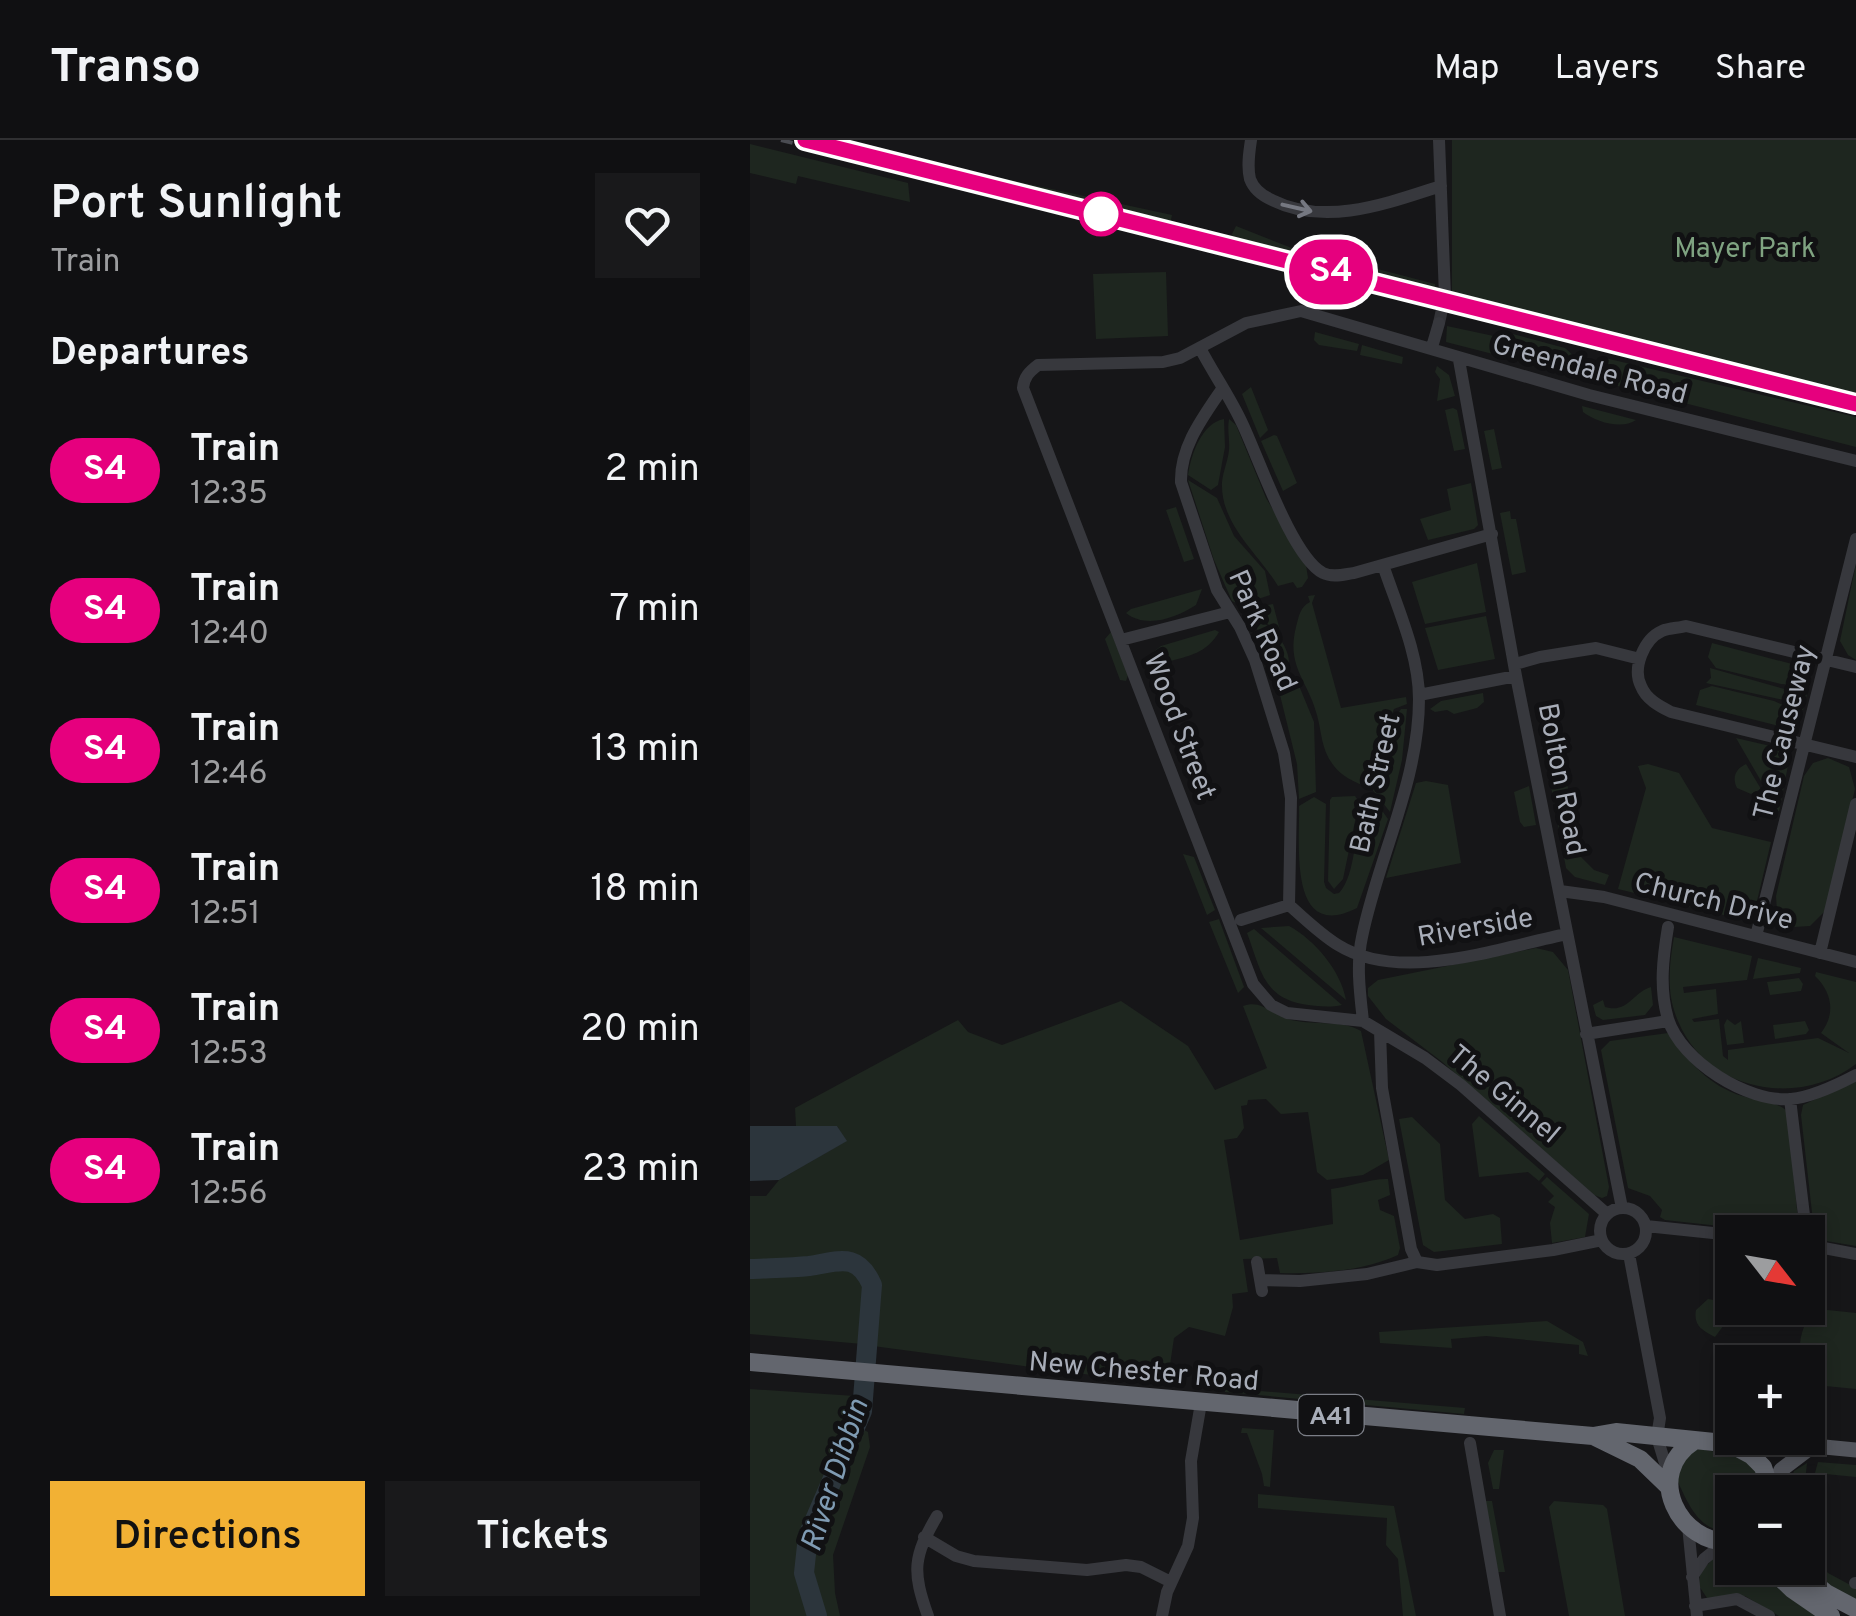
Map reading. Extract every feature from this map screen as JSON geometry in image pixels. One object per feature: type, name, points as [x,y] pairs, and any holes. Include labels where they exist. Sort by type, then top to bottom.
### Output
[{"type":"highway","name":"New Chester Road","points":[[750,1362],[1592,1436],[1616,1432],[1694,1442]]},
{"type":"highway","name":"New Chester Road","points":[[1592,1436],[1640,1459],[1668,1480]]},
{"type":"highway","points":[[1668,1480],[1678,1454],[1694,1442]]},
{"type":"highway","name":"A41","points":[[1694,1442],[1715,1442]]},
{"type":"highway","name":"A41","points":[[1668,1480],[1677,1512],[1688,1526]]},
{"type":"highway","points":[[1688,1526],[1715,1537]]},
{"type":"highway","points":[[1788,1585],[1831,1616]]},
{"type":"highway","points":[[1816,1585],[1856,1609]]},
{"type":"main road","points":[[1825,1447],[1856,1450]]},
{"type":"main road","points":[[1779,1475],[1802,1455]]},
{"type":"street","points":[[1251,140],[1249,175],[1256,190],[1298,209],[1344,211],[1378,206],[1441,186]]},
{"type":"street","points":[[1439,140],[1445,296]]},
{"type":"street","name":"Greendale Road","points":[[1028,373],[1048,364],[1163,362],[1200,348],[1246,323],[1300,311],[1432,347],[1459,360],[1856,462]]},
{"type":"street","points":[[1432,347],[1438,323]]},
{"type":"street","points":[[1200,348],[1241,421],[1279,511],[1322,573],[1335,576],[1383,566],[1492,534]]},
{"type":"street","name":"Bolton Road","points":[[1459,360],[1622,1208]]},
{"type":"street","name":"Wood Street","points":[[1028,373],[1023,388],[1253,984],[1271,1005],[1287,1013],[1363,1021]]},
{"type":"street","name":"Park Road","points":[[1222,389],[1199,425],[1181,465],[1186,502],[1217,590],[1255,660],[1284,753],[1290,798],[1289,905]]},
{"type":"street","name":"The Causeway","points":[[1756,936],[1856,540]]},
{"type":"street","name":"Bath Street","points":[[1363,1021],[1361,942],[1408,769],[1419,695],[1411,652],[1383,566]]},
{"type":"street","points":[[1121,640],[1230,612]]},
{"type":"street","points":[[1856,667],[1686,626],[1662,630],[1646,643],[1638,675],[1641,688],[1660,707],[1693,720],[1856,757]]},
{"type":"street","points":[[1419,695],[1516,670],[1540,656],[1596,648],[1640,659]]},
{"type":"street","points":[[1820,953],[1856,804]]},
{"type":"street","name":"Church Drive","points":[[1560,891],[1604,897],[1856,962]]},
{"type":"street","points":[[1240,920],[1289,905]]},
{"type":"street","name":"Riverside","points":[[1289,905],[1337,944],[1392,964],[1425,964],[1567,934]]},
{"type":"street","points":[[1668,927],[1662,967],[1668,1021],[1687,1049],[1720,1078],[1768,1096],[1790,1099],[1856,1075]]},
{"type":"street","name":"The Ginnel","points":[[1363,1021],[1426,1058],[1462,1086],[1608,1214]]},
{"type":"street","points":[[1586,1034],[1668,1021]]},
{"type":"street","points":[[1380,1031],[1382,1088],[1417,1262]]},
{"type":"street","points":[[1790,1099],[1804,1215]]},
{"type":"street","points":[[1646,1226],[1641,1246],[1629,1254],[1612,1252],[1602,1240],[1601,1226],[1608,1214],[1622,1208],[1636,1212],[1646,1226],[1715,1233]]},
{"type":"street","points":[[1257,1262],[1262,1286],[1368,1274],[1417,1262],[1437,1265],[1553,1250],[1602,1240]]},
{"type":"street","points":[[1825,1248],[1856,1254]]},
{"type":"street","points":[[1629,1254],[1660,1418],[1657,1438],[1668,1480]]},
{"type":"street","points":[[1162,1616],[1171,1582],[1188,1546],[1192,1518],[1191,1461],[1201,1403]]},
{"type":"street","points":[[1470,1443],[1500,1616]]},
{"type":"street","points":[[928,1616],[915,1572],[924,1537],[937,1516]]},
{"type":"street","points":[[1688,1526],[1696,1611],[1737,1599],[1770,1616]]},
{"type":"street","points":[[924,1537],[974,1562],[1087,1570],[1126,1565],[1141,1567],[1171,1582]]},
{"type":"street","points":[[1691,1580],[1704,1558],[1715,1551]]},
{"type":"green space","name":"Mayer Park","points":[[1452,140],[1856,140],[1856,398],[1452,298]]},
{"type":"green space","points":[[750,144],[908,183],[910,202],[798,176],[796,184],[750,173]]},
{"type":"green space","points":[[936,164],[1172,215],[1170,224],[1006,182],[936,171]]},
{"type":"green space","points":[[1236,226],[1302,252],[1435,284],[1437,295],[1230,238]]},
{"type":"green space","points":[[1166,272],[1168,336],[1096,339],[1093,274]]},
{"type":"green space","points":[[1447,326],[1503,338],[1513,334],[1565,348],[1575,357],[1600,362],[1605,358],[1856,417],[1856,447],[1446,342]]},
{"type":"green space","points":[[1315,332],[1359,344],[1357,351],[1319,345],[1314,340]]},
{"type":"green space","points":[[1362,345],[1403,357],[1402,364],[1360,355]]},
{"type":"green space","points":[[1437,366],[1449,375],[1455,396],[1437,401],[1440,379],[1435,372]]},
{"type":"green space","points":[[1251,387],[1268,430],[1260,438],[1242,394]]},
{"type":"green space","points":[[1582,406],[1636,420],[1609,424],[1588,416]]},
{"type":"green space","points":[[1445,410],[1457,410],[1465,449],[1454,451]]},
{"type":"green space","points":[[1224,419],[1225,447],[1218,485],[1211,490],[1188,475],[1204,433]]},
{"type":"green space","points":[[1229,419],[1236,425],[1266,498],[1306,565],[1308,578],[1302,587],[1297,588],[1293,582],[1278,586],[1227,511],[1222,482],[1229,450]]},
{"type":"green space","points":[[1494,429],[1502,468],[1492,470],[1484,431]]},
{"type":"green space","points":[[1274,435],[1297,483],[1283,491],[1261,441]]},
{"type":"green space","points":[[1188,480],[1217,498],[1234,536],[1265,571],[1270,595],[1240,605],[1232,601]]},
{"type":"green space","points":[[1471,483],[1478,525],[1428,540],[1420,519],[1451,510],[1447,489]]},
{"type":"green space","points":[[1176,507],[1194,559],[1184,562],[1166,510]]},
{"type":"green space","points":[[1510,511],[1511,519],[1516,519],[1526,572],[1512,575],[1500,513]]},
{"type":"green space","points":[[1477,563],[1486,612],[1425,624],[1412,582]]},
{"type":"green space","points":[[1856,564],[1856,660],[1840,641]]},
{"type":"green space","points":[[1202,589],[1196,605],[1170,617],[1152,621],[1126,613],[1131,609]]},
{"type":"green space","points":[[1315,595],[1312,603],[1341,708],[1406,697],[1407,704],[1394,709],[1366,787],[1344,776],[1330,760],[1296,663],[1298,619],[1310,602],[1308,596]]},
{"type":"green space","points":[[1273,604],[1282,638],[1258,614],[1262,606]]},
{"type":"green space","points":[[1486,616],[1495,659],[1438,670],[1425,628]]},
{"type":"green space","points":[[1253,617],[1266,624],[1286,649],[1289,663],[1282,672],[1279,692]]},
{"type":"green space","points":[[1111,632],[1128,675],[1126,681],[1120,680],[1105,639]]},
{"type":"green space","points":[[1219,632],[1209,645],[1190,655],[1167,662],[1153,652],[1161,646]]},
{"type":"green space","points":[[1712,643],[1807,668],[1808,686],[1781,684],[1716,668],[1708,657]]},
{"type":"green space","points":[[1710,668],[1788,690],[1808,690],[1803,710],[1784,700],[1706,683],[1711,678]]},
{"type":"green space","points":[[1285,672],[1295,676],[1314,722],[1316,792],[1299,799],[1297,764],[1280,695]]},
{"type":"green space","points":[[1712,686],[1774,701],[1802,714],[1796,726],[1783,727],[1696,705],[1700,690]]},
{"type":"green space","points":[[1483,693],[1484,702],[1477,708],[1454,714],[1430,709],[1441,701]]},
{"type":"green space","points":[[1401,709],[1407,709],[1402,760],[1390,812],[1372,784],[1392,722]]},
{"type":"green space","points":[[1736,738],[1783,749],[1790,755],[1779,812]]},
{"type":"green space","points":[[1828,758],[1849,767],[1855,789],[1827,909],[1810,926],[1794,927],[1777,911],[1776,896],[1804,776],[1813,763]]},
{"type":"green space","points":[[1648,764],[1679,773],[1712,828],[1771,842],[1757,901],[1750,907],[1724,915],[1618,889],[1646,788],[1638,766]]},
{"type":"green space","points":[[1746,764],[1761,789],[1751,794],[1737,788],[1735,781],[1737,771]]},
{"type":"green space","points":[[1564,767],[1581,857],[1594,870],[1609,875],[1605,885],[1575,877],[1566,868],[1548,770]]},
{"type":"green space","points":[[1416,783],[1448,785],[1461,863],[1386,878]]},
{"type":"green space","points":[[1529,786],[1536,825],[1524,827],[1514,792]]},
{"type":"green space","points":[[1355,796],[1359,802],[1343,879],[1334,889],[1328,881],[1330,800]]},
{"type":"green space","points":[[1314,797],[1326,804],[1324,882],[1334,894],[1339,893],[1349,875],[1366,803],[1376,802],[1388,819],[1357,908],[1335,915],[1319,912],[1302,885],[1299,806]]},
{"type":"green space","points":[[1183,854],[1194,857],[1215,910],[1207,915]]},
{"type":"green space","points":[[1219,919],[1244,987],[1238,993],[1209,922]]},
{"type":"green space","points":[[1289,926],[1325,957],[1339,978],[1346,1000],[1261,928]]},
{"type":"green space","points":[[1254,929],[1342,1005],[1302,1004],[1278,994],[1264,978],[1255,957],[1247,933]]},
{"type":"green space","points":[[1674,937],[1752,956],[1747,980],[1683,987],[1684,993],[1716,989],[1718,1014],[1692,1019],[1719,1019],[1723,1056],[1728,1060],[1728,1050],[1818,1038],[1849,1053],[1821,1033],[1829,1018],[1830,1003],[1816,972],[1856,982],[1856,1064],[1833,1078],[1808,1086],[1782,1088],[1756,1086],[1710,1064],[1692,1045],[1674,1011],[1670,979]]},
{"type":"green space","points":[[1536,948],[1553,952],[1568,970],[1609,1187],[1607,1196],[1602,1198],[1386,1019],[1368,996],[1368,988],[1378,980]]},
{"type":"green space","points":[[1758,958],[1801,968],[1800,973],[1753,979]]},
{"type":"green space","points":[[1799,978],[1803,984],[1801,991],[1770,995],[1767,982]]},
{"type":"green space","points":[[1651,987],[1653,1005],[1645,1015],[1603,1020],[1596,1016],[1593,1005],[1603,1000],[1605,1007],[1619,1008]]},
{"type":"green space","points":[[1121,1001],[1188,1046],[1215,1090],[1267,1068],[1243,1006],[1255,1004],[1288,1019],[1344,1025],[1361,1031],[1389,1160],[1363,1175],[1327,1180],[1317,1172],[1308,1112],[1281,1114],[1266,1099],[1248,1100],[1247,1105],[1241,1106],[1244,1128],[1237,1138],[1224,1140],[1240,1240],[1333,1224],[1331,1189],[1388,1179],[1390,1195],[1378,1200],[1380,1210],[1394,1216],[1398,1255],[1356,1268],[1310,1273],[1280,1273],[1277,1258],[1243,1259],[1248,1292],[1232,1294],[1233,1307],[1225,1336],[1189,1327],[1174,1338],[1167,1385],[873,1346],[878,1285],[856,1256],[833,1253],[809,1260],[750,1262],[750,1196],[766,1196],[779,1180],[846,1141],[837,1126],[796,1126],[795,1108],[958,1020],[968,1032],[1002,1045]]},
{"type":"green space","points":[[1727,1019],[1735,1025],[1741,1021],[1744,1043],[1727,1045]]},
{"type":"green space","points":[[1805,1021],[1809,1030],[1806,1034],[1775,1039],[1773,1025]]},
{"type":"green space","points":[[1668,1033],[1692,1063],[1719,1086],[1788,1112],[1797,1215],[1715,1215],[1715,1226],[1665,1220],[1650,1196],[1628,1188],[1601,1050],[1610,1041]]},
{"type":"green space","points":[[1856,1080],[1856,1246],[1826,1241],[1825,1215],[1812,1215],[1803,1105]]},
{"type":"green space","points":[[1479,1116],[1545,1174],[1539,1181],[1528,1172],[1479,1177],[1472,1124]]},
{"type":"green space","points":[[1412,1117],[1440,1144],[1445,1200],[1465,1219],[1493,1214],[1500,1218],[1502,1244],[1434,1252],[1423,1245],[1399,1119]]},
{"type":"green space","points":[[1547,1177],[1589,1214],[1585,1237],[1552,1243],[1550,1223],[1555,1207],[1548,1202],[1554,1196],[1541,1183]]},
{"type":"green space","points":[[851,1270],[862,1283],[862,1344],[750,1334],[750,1278]]},
{"type":"green space","points":[[1708,1299],[1715,1300],[1715,1325],[1724,1325],[1715,1337],[1698,1324],[1696,1310]]},
{"type":"green space","points":[[1825,1310],[1856,1313],[1856,1389],[1825,1386],[1825,1345],[1800,1345],[1805,1326],[1825,1325]]},
{"type":"green space","points":[[1547,1321],[1583,1342],[1588,1356],[1579,1354],[1579,1345],[1486,1336],[1451,1339],[1452,1348],[1380,1343],[1379,1332]]},
{"type":"green space","points":[[1225,1388],[1465,1408],[1464,1414],[1225,1392]]},
{"type":"green space","points":[[750,1389],[855,1396],[850,1423],[868,1432],[870,1447],[833,1555],[840,1616],[750,1616]]},
{"type":"green space","points":[[1242,1428],[1274,1430],[1270,1487],[1264,1486]]},
{"type":"green space","points":[[1699,1449],[1715,1452],[1715,1455],[1734,1455],[1756,1467],[1759,1475],[1715,1475],[1715,1529],[1702,1522],[1675,1476],[1688,1452]]},
{"type":"green space","points":[[1494,1450],[1504,1450],[1499,1489],[1493,1489],[1488,1463]]},
{"type":"green space","points":[[1818,1462],[1856,1465],[1856,1477],[1815,1473]]},
{"type":"green space","points":[[1807,1463],[1806,1475],[1793,1475]]},
{"type":"green space","points":[[1258,1494],[1394,1506],[1416,1616],[1403,1616],[1398,1559],[1386,1545],[1387,1518],[1258,1508]]},
{"type":"green space","points":[[1485,1501],[1492,1501],[1505,1572],[1498,1572]]},
{"type":"green space","points":[[1554,1501],[1603,1505],[1607,1509],[1625,1616],[1569,1616],[1549,1507]]},
{"type":"green space","points":[[1715,1557],[1715,1585],[1782,1585],[1820,1616],[1779,1616],[1745,1596],[1707,1598],[1699,1586],[1700,1572]]},
{"type":"green space","points":[[1825,1570],[1856,1588],[1856,1601],[1825,1582]]},
{"type":"shaded area","points":[[750,1126],[837,1126],[847,1141],[779,1180],[750,1181]]},
{"type":"waterway","name":"River Dibbin","points":[[750,1269],[846,1261],[860,1267],[872,1285],[862,1411],[808,1536],[804,1573],[817,1616]]},
{"type":"tunnel","points":[[1439,323],[1445,296]]},
{"type":"railway","points":[[781,140],[1856,411]]},
{"type":"train","name":"S4","points":[[805,140],[1856,404]]}]
